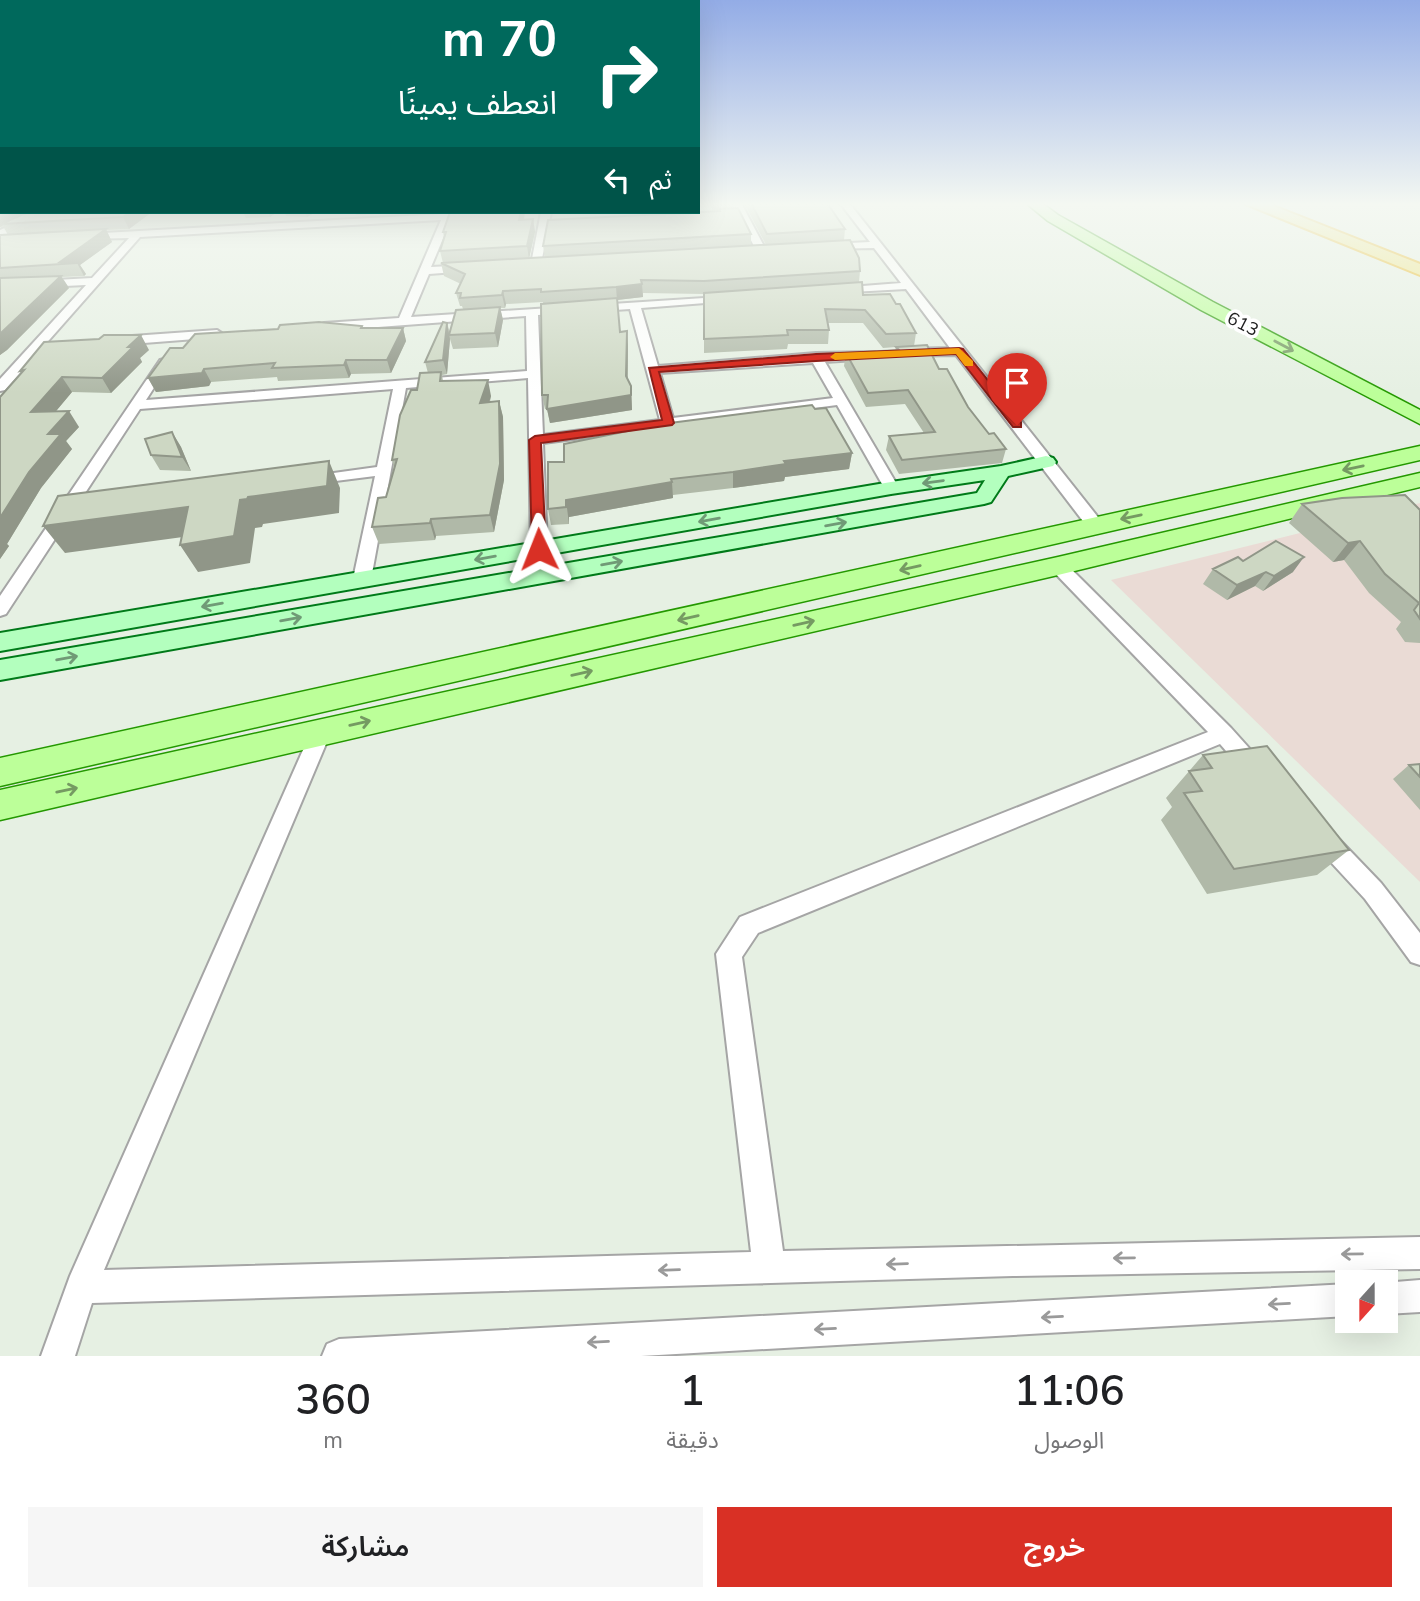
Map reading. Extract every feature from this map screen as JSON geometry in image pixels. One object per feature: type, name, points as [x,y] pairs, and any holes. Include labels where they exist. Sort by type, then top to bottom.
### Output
[{"type":"main road","name":"613","points":[[1137,266],[1207,306],[1420,418]]},
{"type":"main road","points":[[0,772],[1420,453]]},
{"type":"main road","points":[[0,805],[1058,566],[1420,480]]},
{"type":"street","points":[[0,387],[107,266]]},
{"type":"street","points":[[404,321],[427,266]]},
{"type":"street","points":[[893,266],[1095,525]]},
{"type":"street","points":[[425,271],[480,267]]},
{"type":"street","points":[[0,286],[94,281]]},
{"type":"street","points":[[826,291],[908,286]]},
{"type":"street","points":[[307,328],[744,297]]},
{"type":"street","points":[[635,305],[668,423]]},
{"type":"street","points":[[532,312],[539,549]]},
{"type":"street","points":[[103,342],[224,333]]},
{"type":"street","points":[[0,610],[182,336]]},
{"type":"street","points":[[37,346],[50,345]]},
{"type":"street","points":[[653,370],[959,351]]},
{"type":"street","points":[[816,358],[891,488]]},
{"type":"street","points":[[136,405],[533,374]]},
{"type":"street","points":[[362,579],[400,386]]},
{"type":"street","points":[[535,440],[841,401]]},
{"type":"street","points":[[0,642],[891,488],[1001,472],[1046,462]]},
{"type":"street","points":[[290,483],[384,470]]},
{"type":"street","points":[[0,670],[984,498],[1001,472]]},
{"type":"street","points":[[64,514],[90,510]]},
{"type":"street","points":[[1058,566],[1271,783]]},
{"type":"street","points":[[58,1356],[81,1287],[321,732]]},
{"type":"street","points":[[769,1267],[729,954],[749,925],[1224,734]]},
{"type":"street","points":[[1308,823],[1373,891],[1420,954]]},
{"type":"street","points":[[81,1287],[769,1267],[1420,1253]]},
{"type":"street","points":[[1398,1297],[1420,1296]]},
{"type":"street","points":[[338,1356],[1335,1301]]},
{"type":"shaded area","points":[[1420,503],[1420,882],[1111,580]]},
{"type":"building","points":[[448,266],[860,266],[860,271],[704,281],[641,280],[642,284],[616,287],[541,292],[541,289],[503,291],[502,295],[460,298],[461,293],[456,293],[465,274]]},
{"type":"building","points":[[61,276],[0,334],[0,278]]},
{"type":"building","points":[[862,282],[863,295],[890,294],[896,304],[900,304],[916,333],[886,334],[865,310],[825,309],[829,330],[787,330],[788,335],[704,339],[704,293]]},
{"type":"building","points":[[617,298],[620,332],[627,331],[626,376],[631,386],[631,395],[547,409],[548,395],[542,395],[541,304]]},
{"type":"building","points":[[500,307],[495,333],[449,335],[456,310]]},
{"type":"building","points":[[319,322],[362,326],[361,328],[403,328],[387,360],[346,360],[344,365],[272,368],[275,363],[204,369],[202,373],[148,378],[170,348],[183,348],[195,334],[278,329],[280,325]]},
{"type":"building","points":[[443,322],[447,323],[443,360],[425,362]]},
{"type":"building","points":[[104,335],[141,335],[128,347],[133,347],[102,378],[62,377],[31,412],[69,411],[48,434],[61,434],[29,472],[0,518],[0,397],[44,342],[99,339]]},
{"type":"building","points":[[927,345],[939,369],[947,369],[968,407],[989,434],[994,433],[1006,449],[902,460],[889,436],[935,432],[908,390],[868,393],[846,353],[899,350],[896,347]]},
{"type":"building","points":[[441,372],[440,381],[488,380],[480,403],[499,401],[500,464],[490,515],[372,527],[378,498],[386,497],[397,459],[392,460],[400,415],[411,390],[417,390],[420,373]]},
{"type":"building","points":[[812,405],[815,409],[826,408],[852,453],[671,479],[672,482],[566,500],[566,507],[548,509],[548,462],[564,462],[564,444],[662,424]]},
{"type":"building","points":[[172,432],[182,457],[151,455],[145,439]]},
{"type":"building","points":[[329,461],[327,486],[240,500],[234,536],[180,545],[188,507],[43,526],[58,496]]},
{"type":"building","points":[[1405,495],[1420,510],[1420,619],[1414,610],[1419,603],[1385,574],[1360,541],[1348,543],[1302,504],[1342,498]]},
{"type":"building","points":[[1276,541],[1304,557],[1274,576],[1266,572],[1237,585],[1213,569],[1238,557],[1243,561]]},
{"type":"building","points":[[1267,746],[1349,850],[1234,869],[1184,793],[1202,791],[1189,771],[1212,768],[1203,755]]},
{"type":"building","points":[[1420,764],[1420,777],[1409,765]]},
{"type":"slow traffic","points":[[835,357],[959,351],[969,364]]},
{"type":"route","points":[[539,549],[535,440],[668,423],[653,370],[959,351],[1017,425]]}]
